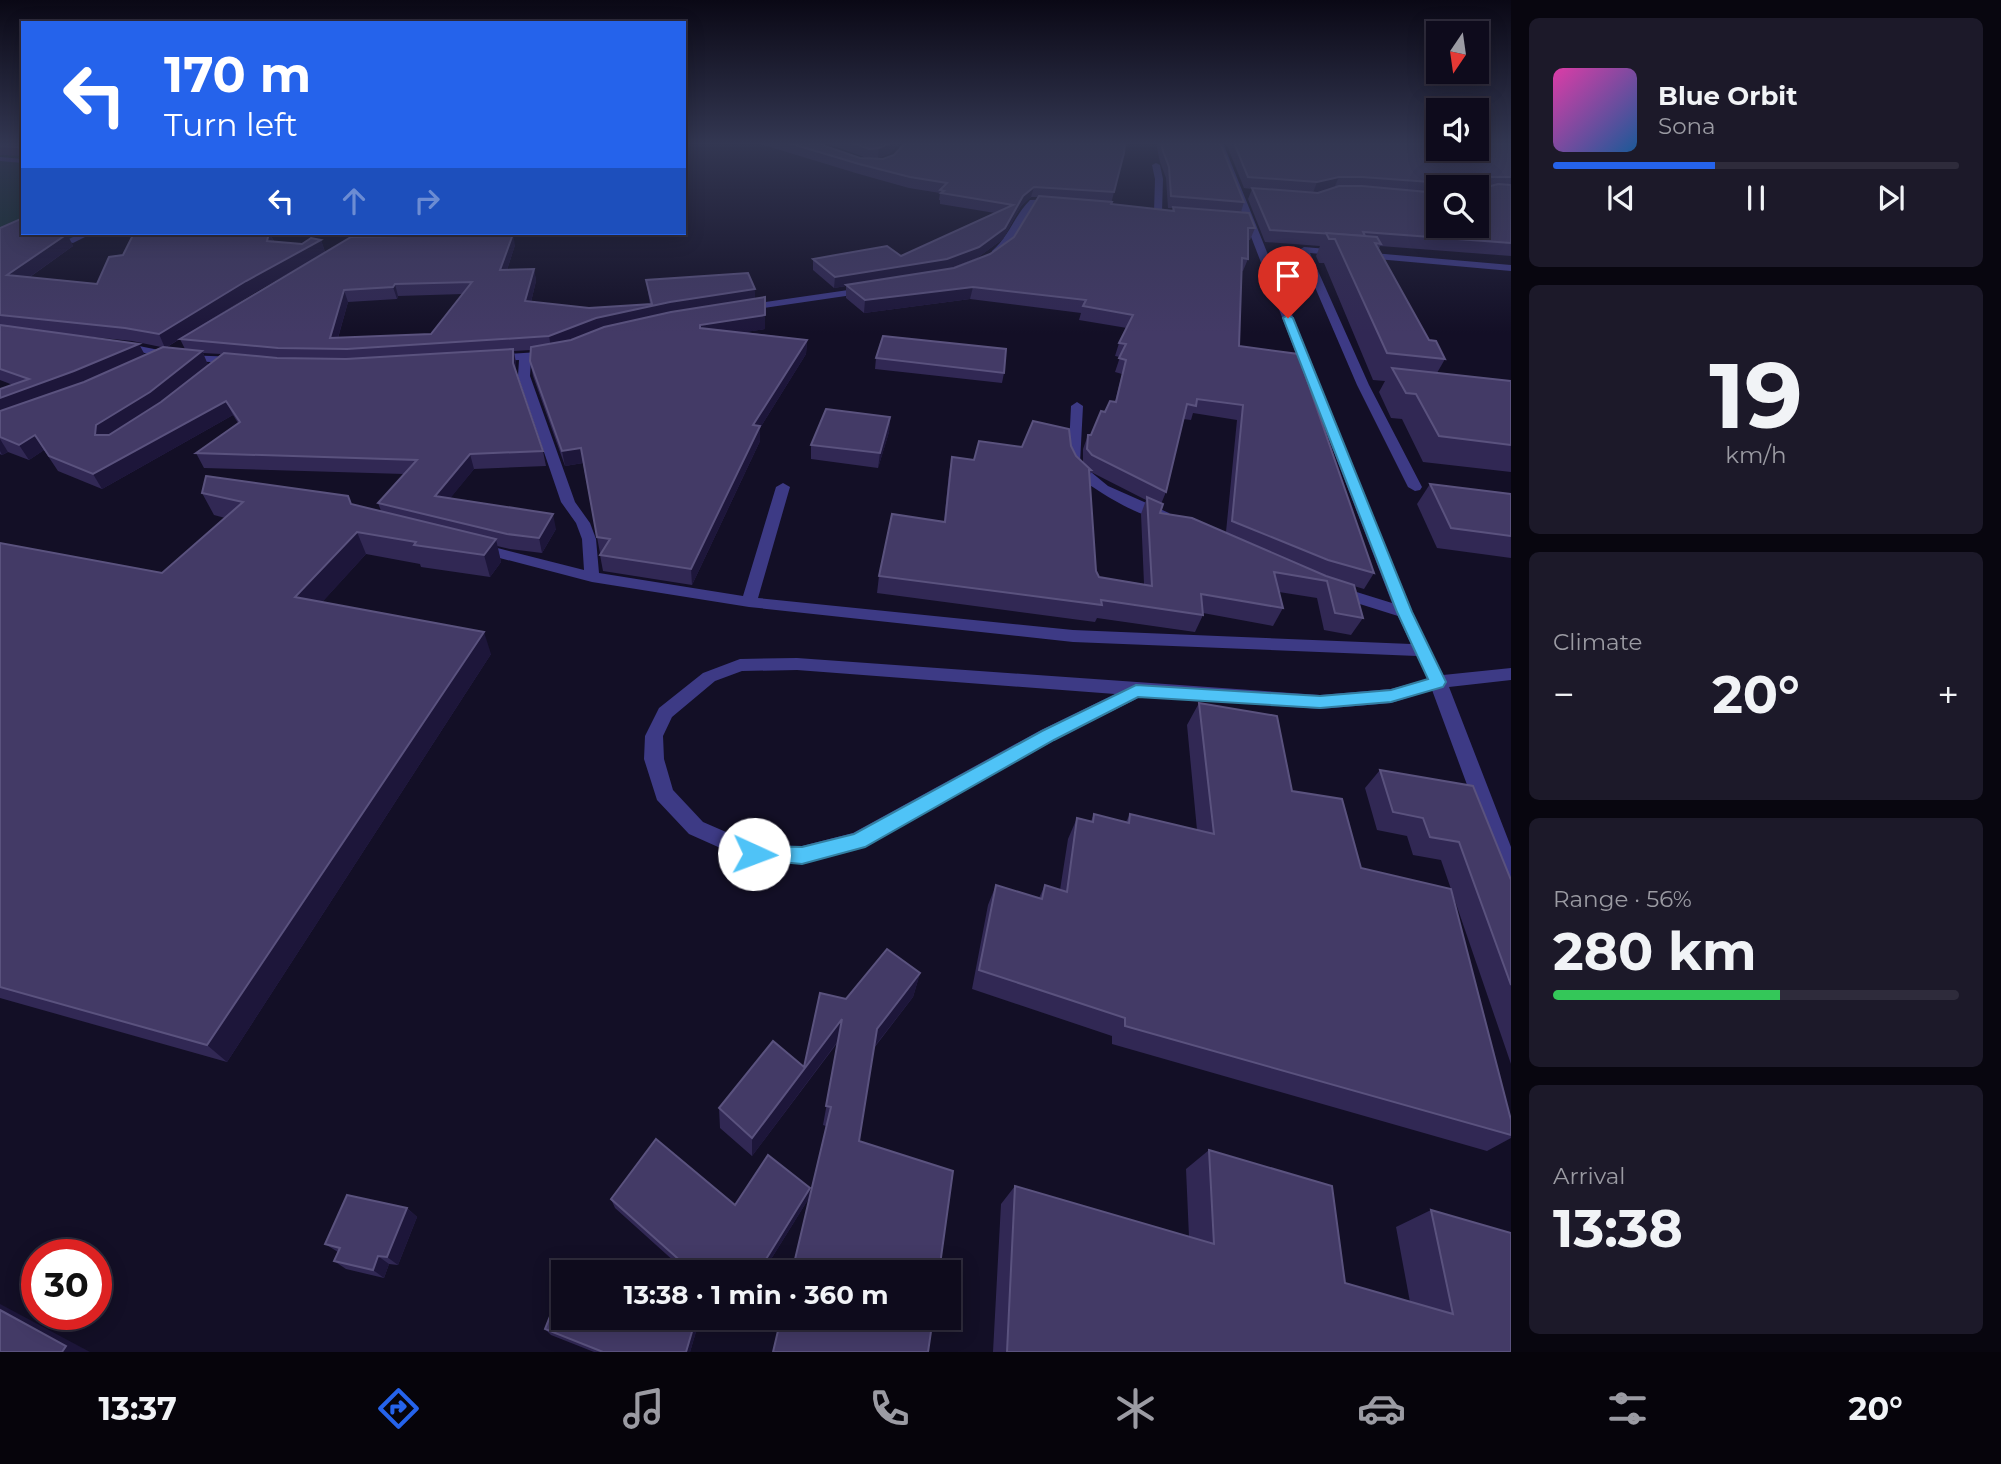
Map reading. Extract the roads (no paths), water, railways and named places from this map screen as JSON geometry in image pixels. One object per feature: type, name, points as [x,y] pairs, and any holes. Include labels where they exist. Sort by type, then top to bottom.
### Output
[{"type":"street","points":[[979,262],[1011,241],[1028,206]]},
{"type":"street","points":[[1158,206],[1158,212]]},
{"type":"street","points":[[1244,206],[1243,219],[1404,612],[1438,682],[1511,874]]},
{"type":"street","points":[[1144,210],[1171,213]]},
{"type":"street","points":[[70,241],[84,235]]},
{"type":"street","points":[[326,258],[366,235]]},
{"type":"street","points":[[1415,487],[1363,385],[1304,250],[1511,268]]},
{"type":"street","points":[[732,309],[876,289]]},
{"type":"street","points":[[105,344],[167,355],[244,360]]},
{"type":"street","points":[[147,364],[185,345]]},
{"type":"street","points":[[485,358],[569,350]]},
{"type":"street","points":[[525,356],[524,376],[568,502],[583,523],[589,539],[592,577]]},
{"type":"street","points":[[209,374],[226,360]]},
{"type":"street","points":[[1363,385],[1377,386]]},
{"type":"street","points":[[1077,406],[1073,464],[1081,475],[1098,486],[1181,524]]},
{"type":"street","points":[[749,602],[783,487]]},
{"type":"street","points":[[455,542],[592,577],[749,602],[1073,636],[1423,650]]},
{"type":"street","points":[[1323,587],[1404,612]]},
{"type":"street","points":[[1136,691],[1048,735],[858,841],[802,855],[754,854],[696,828],[664,794],[653,759],[654,736],[665,713],[709,677],[740,666],[797,664],[1136,691],[1320,702],[1391,696],[1438,682],[1511,674]]}]
